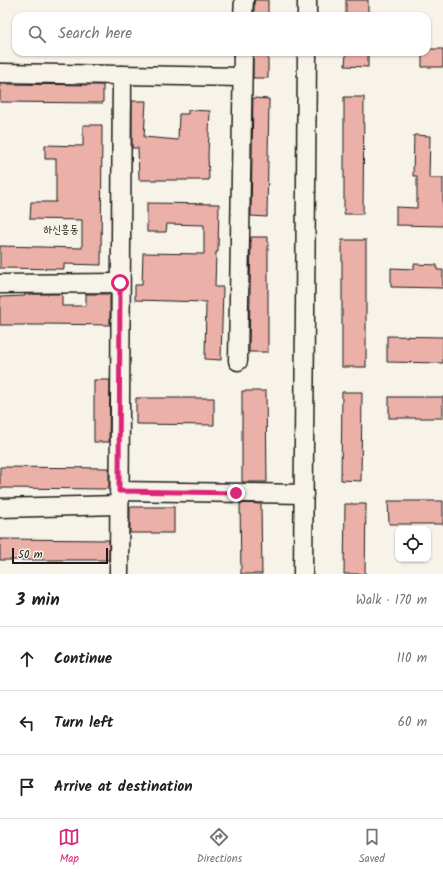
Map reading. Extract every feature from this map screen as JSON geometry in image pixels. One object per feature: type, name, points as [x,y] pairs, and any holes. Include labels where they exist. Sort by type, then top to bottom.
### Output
[{"type":"street","points":[[243,12],[244,0]]},
{"type":"street","points":[[307,0],[307,12]]},
{"type":"street","points":[[238,361],[243,56]]},
{"type":"street","points":[[303,574],[307,56]]},
{"type":"street","points":[[0,73],[242,77]]},
{"type":"street","points":[[119,574],[122,75]]},
{"type":"street","points":[[0,284],[120,283]]},
{"type":"street","points":[[0,508],[119,498],[304,494]]},
{"type":"building","points":[[254,0],[268,0],[268,12],[254,12]]},
{"type":"building","points":[[346,0],[368,0],[368,12],[346,12]]},
{"type":"building","points":[[431,49],[443,49],[443,67],[422,67],[422,56],[431,56]]},
{"type":"building","points":[[253,56],[268,56],[268,78],[253,78]]},
{"type":"building","points":[[346,56],[368,56],[368,67],[345,66]]},
{"type":"building","points":[[0,84],[103,85],[103,103],[0,102]]},
{"type":"building","points":[[344,97],[364,97],[363,214],[344,214]]},
{"type":"building","points":[[253,98],[269,99],[267,217],[251,216]]},
{"type":"building","points":[[132,101],[146,101],[144,137],[178,140],[179,114],[188,114],[188,110],[210,111],[208,155],[209,180],[139,180],[138,148],[132,148]]},
{"type":"building","points":[[83,125],[102,125],[101,265],[64,264],[64,269],[0,268],[0,246],[82,248],[82,220],[30,219],[31,202],[56,202],[56,159],[45,159],[45,145],[83,146]]},
{"type":"building","points":[[414,135],[430,136],[429,178],[443,178],[443,226],[396,225],[396,207],[417,208],[417,176],[413,176]]},
{"type":"building","points":[[147,203],[219,204],[218,252],[216,252],[215,287],[223,287],[221,360],[205,359],[206,302],[135,300],[135,285],[142,285],[143,253],[204,254],[204,225],[167,224],[166,232],[147,232]]},
{"type":"building","points":[[251,237],[268,237],[268,352],[249,352]]},
{"type":"building","points":[[342,240],[366,240],[366,367],[342,367]]},
{"type":"building","points":[[414,264],[437,265],[437,270],[443,270],[443,288],[391,287],[391,268],[414,269]]},
{"type":"building","points":[[25,294],[62,294],[62,306],[86,306],[86,294],[110,294],[110,325],[0,325],[0,297],[25,296]]},
{"type":"building","points":[[387,336],[443,337],[443,363],[387,362]]},
{"type":"building","points":[[94,380],[110,380],[109,442],[94,442]]},
{"type":"building","points":[[242,391],[266,391],[267,482],[242,482]]},
{"type":"building","points":[[342,392],[362,392],[361,481],[341,480]]},
{"type":"building","points":[[389,397],[443,397],[443,418],[389,418]]},
{"type":"building","points":[[136,398],[214,398],[214,425],[136,424]]},
{"type":"building","points":[[0,467],[109,468],[109,489],[0,488]]},
{"type":"building","points":[[388,501],[443,501],[443,524],[389,524]]},
{"type":"building","points":[[240,503],[261,504],[262,574],[241,574]]},
{"type":"building","points":[[345,504],[366,504],[365,574],[344,574]]},
{"type":"building","points":[[130,507],[174,507],[174,533],[130,533]]},
{"type":"building","points":[[0,539],[109,540],[109,560],[0,560]]},
{"type":"district","name":"하신흥동","points":[[61,229]]},
{"type":"route","points":[[120,283],[119,491],[236,493]]}]
